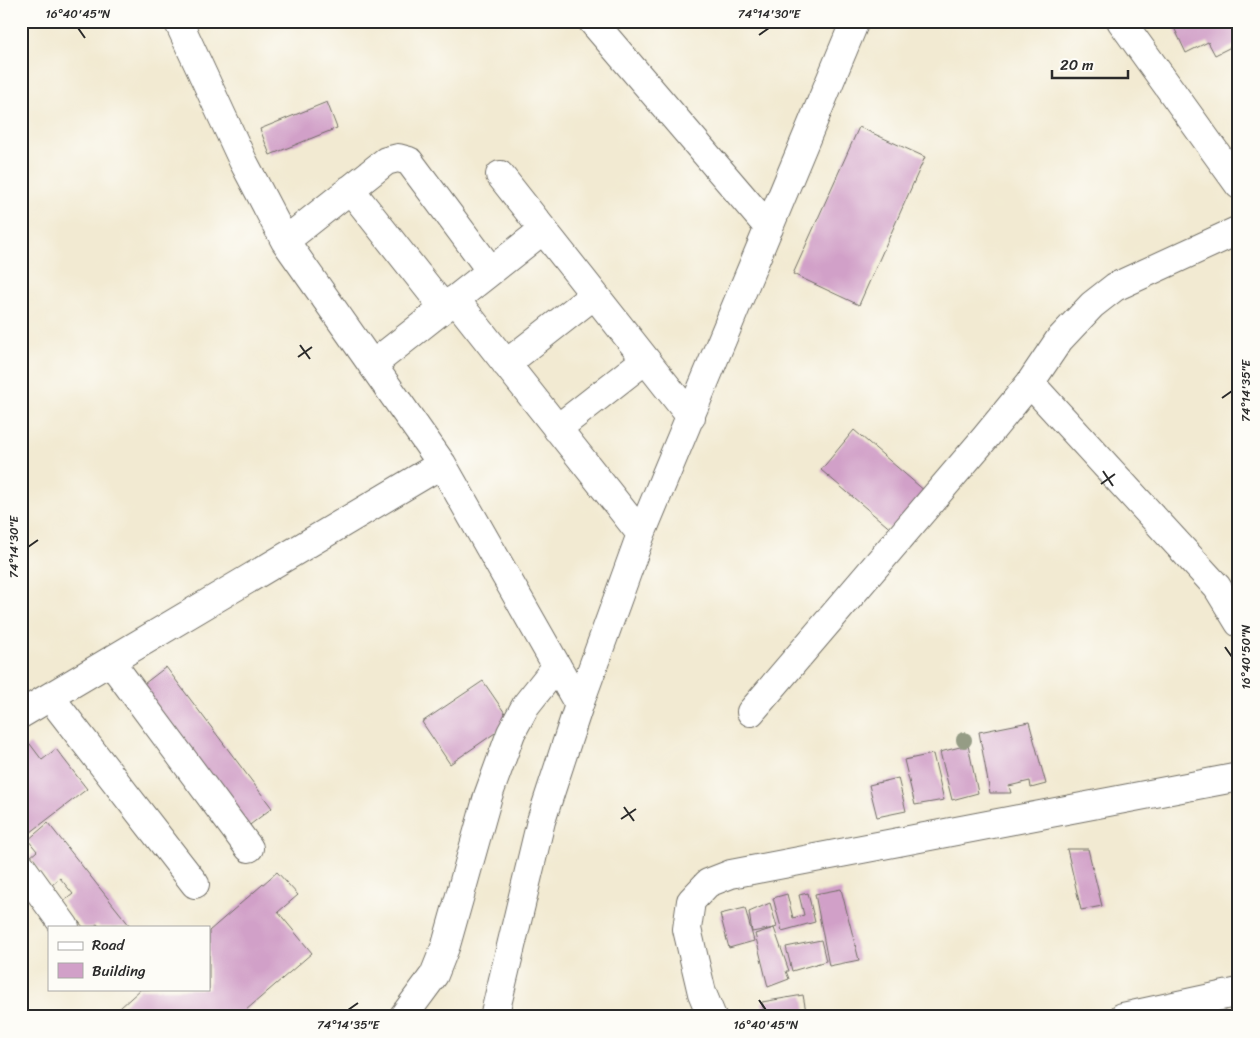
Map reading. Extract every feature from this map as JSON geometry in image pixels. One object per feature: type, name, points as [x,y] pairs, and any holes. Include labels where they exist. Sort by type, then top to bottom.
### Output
[{"type":"street","points":[[178,21],[243,161],[285,240],[442,464],[579,705]]},
{"type":"street","points":[[592,21],[768,228]]},
{"type":"street","points":[[494,1017],[541,821],[579,705],[640,534],[855,21]]},
{"type":"street","points":[[1121,21],[1239,185]]},
{"type":"street","points":[[285,240],[386,161],[398,158],[409,161],[491,271]]},
{"type":"street","points":[[500,175],[690,417]]},
{"type":"street","points":[[350,189],[449,304],[506,364],[640,534]]},
{"type":"street","points":[[372,365],[543,230]]},
{"type":"street","points":[[752,712],[985,438],[1030,383],[1059,340],[1092,305],[1115,287],[1239,230]]},
{"type":"street","points":[[506,364],[594,295]]},
{"type":"street","points":[[557,429],[645,360]]},
{"type":"street","points":[[1030,383],[1217,587],[1239,623]]},
{"type":"street","points":[[21,714],[442,464]]},
{"type":"street","points":[[110,661],[249,848]]},
{"type":"street","points":[[403,1017],[434,975],[446,946],[488,796],[511,733],[526,704],[557,666]]},
{"type":"street","points":[[50,697],[195,884]]},
{"type":"street","points":[[712,1017],[702,993],[687,929],[691,901],[708,882],[731,874],[1239,777]]},
{"type":"street","points":[[21,866],[64,926]]},
{"type":"street","points":[[1123,1017],[1239,992]]},
{"type":"building","points":[[1171,21],[1239,21],[1239,43],[1215,55],[1208,42],[1186,53]]},
{"type":"building","points":[[327,102],[337,128],[270,155],[260,129]]},
{"type":"building","points":[[859,127],[925,157],[859,305],[793,274]]},
{"type":"building","points":[[854,430],[926,492],[893,531],[821,470]]},
{"type":"building","points":[[166,667],[272,808],[242,831],[136,690]]},
{"type":"building","points":[[483,681],[511,722],[450,764],[422,722]]},
{"type":"building","points":[[1029,722],[1046,784],[1031,788],[1030,781],[1009,786],[1011,793],[990,793],[979,732]]},
{"type":"building","points":[[30,744],[42,760],[56,749],[87,789],[22,839],[21,751]]},
{"type":"building","points":[[968,745],[978,793],[952,800],[940,752]]},
{"type":"building","points":[[933,754],[944,800],[915,805],[904,760]]},
{"type":"building","points":[[898,778],[906,811],[877,817],[869,785]]},
{"type":"building","points":[[48,823],[130,926],[99,926],[97,924],[94,926],[82,926],[63,902],[73,894],[60,878],[52,885],[30,857],[37,851],[28,840]]},
{"type":"building","points":[[1067,849],[1088,849],[1102,906],[1081,910]]},
{"type":"building","points":[[277,872],[298,895],[278,912],[312,953],[238,1017],[110,1017],[140,990],[210,990],[210,930]]},
{"type":"building","points":[[841,889],[859,960],[829,966],[815,894]]},
{"type":"building","points":[[808,893],[815,922],[782,931],[773,898],[787,894],[793,918],[804,915],[799,895]]},
{"type":"building","points":[[770,903],[777,927],[752,932],[749,912]]},
{"type":"building","points":[[745,908],[754,941],[729,948],[720,914]]},
{"type":"building","points":[[774,928],[789,971],[786,971],[789,979],[768,987],[755,934]]},
{"type":"building","points":[[821,940],[826,961],[792,971],[786,947]]},
{"type":"building","points":[[803,995],[807,1017],[765,1017],[762,1002]]}]
